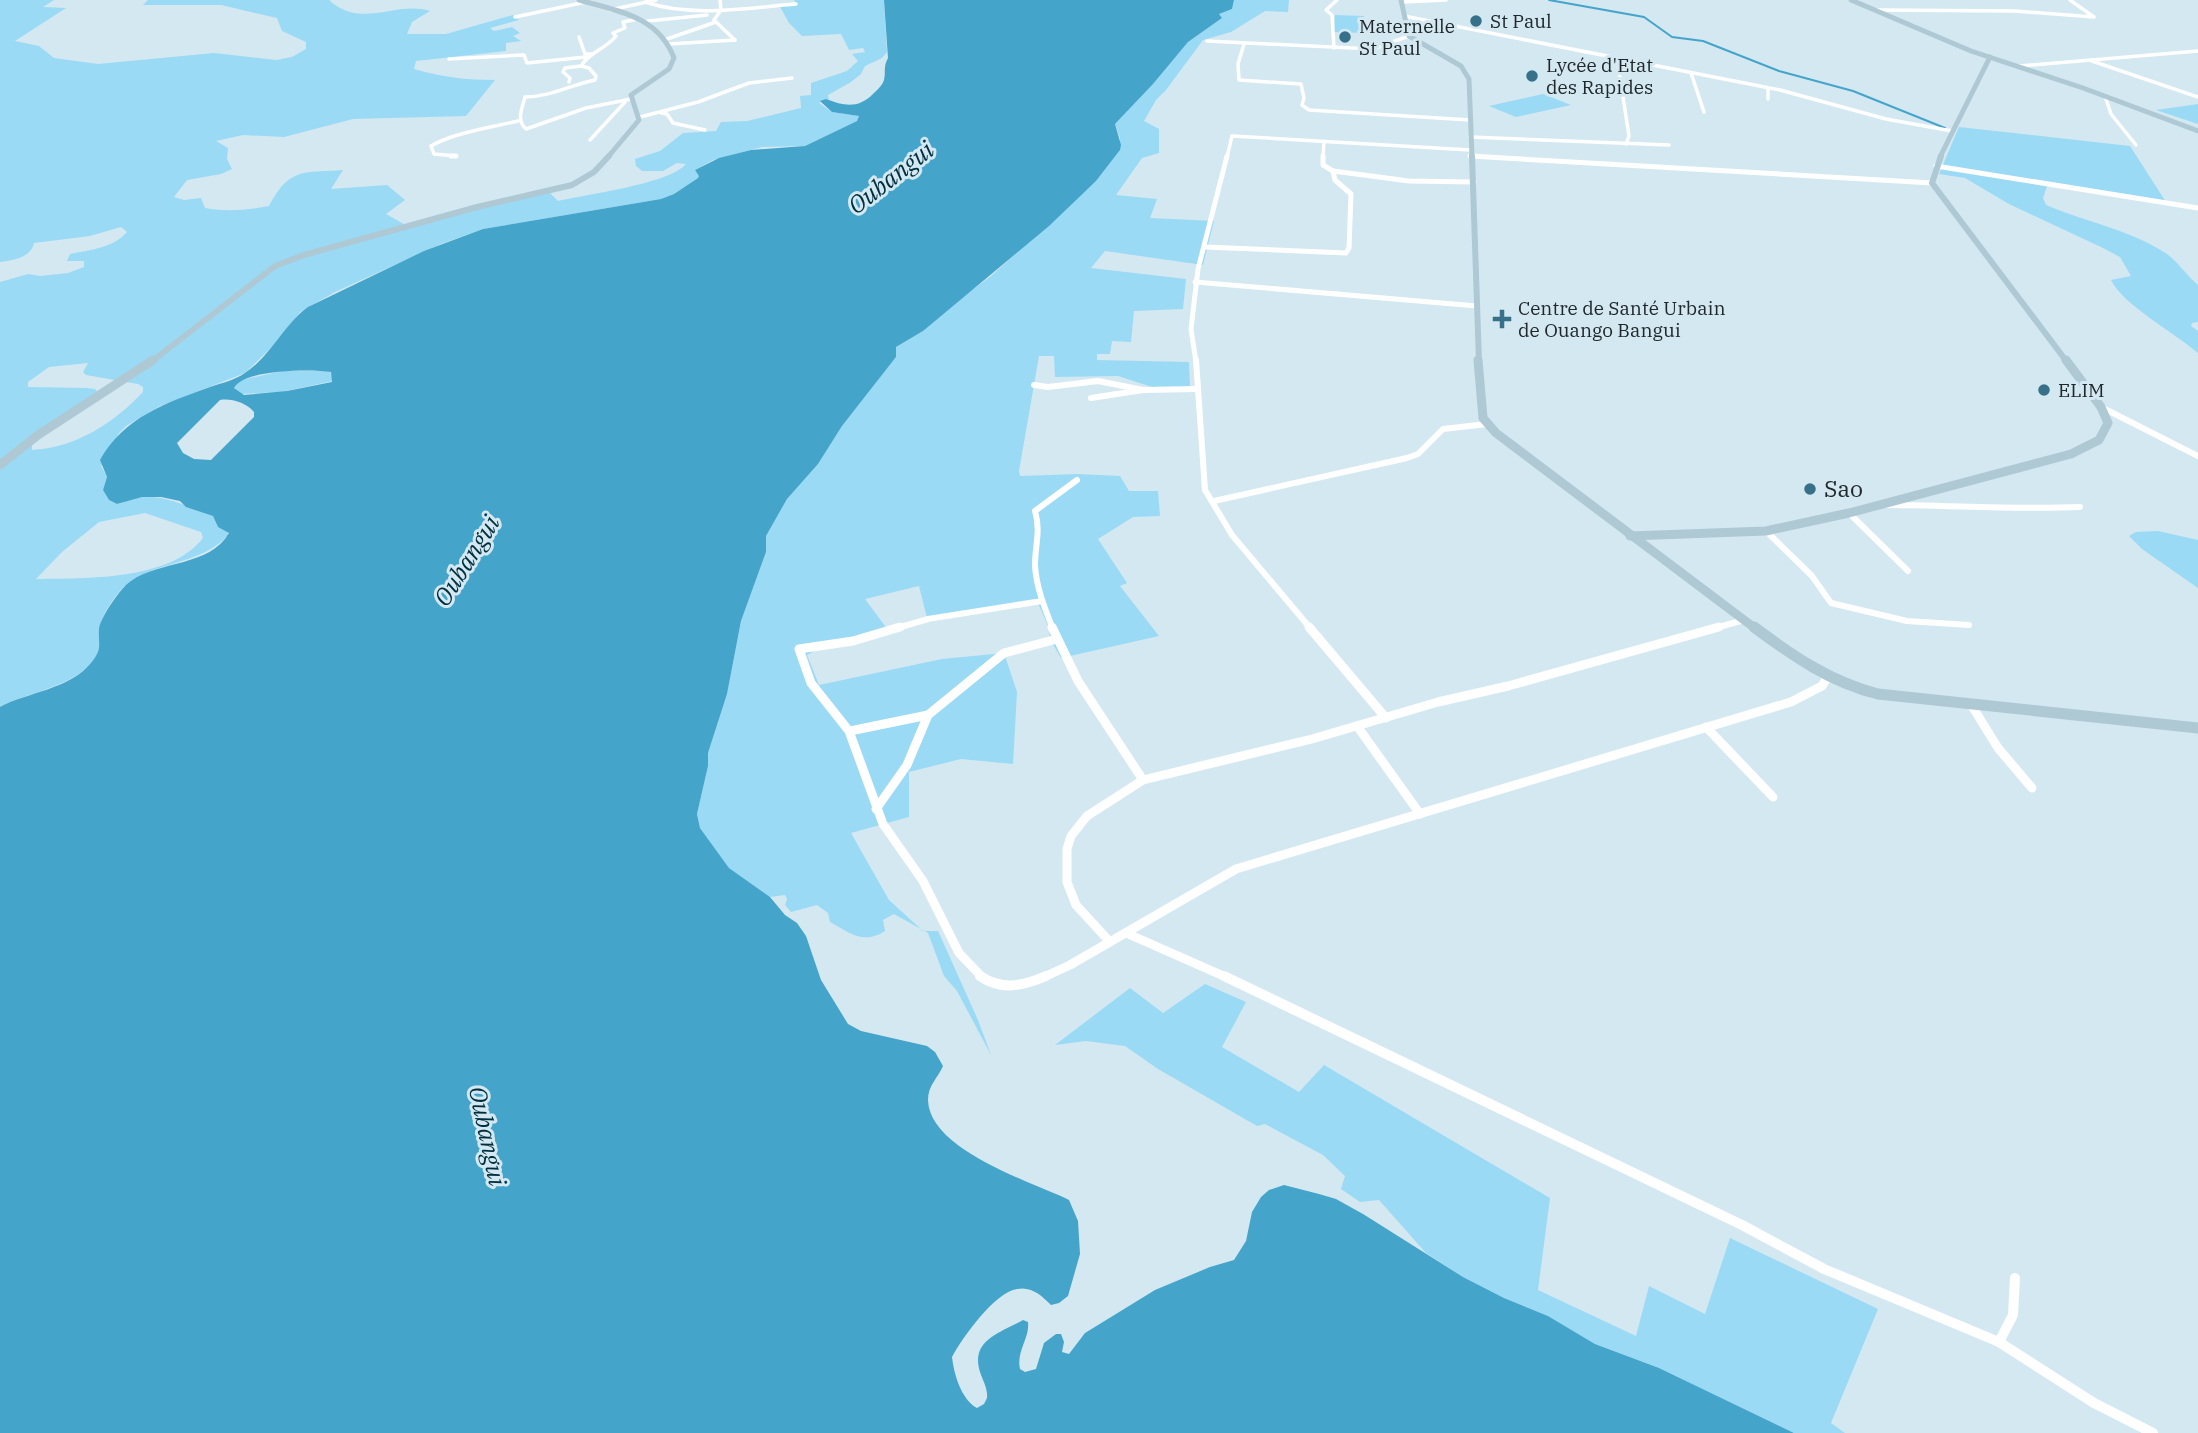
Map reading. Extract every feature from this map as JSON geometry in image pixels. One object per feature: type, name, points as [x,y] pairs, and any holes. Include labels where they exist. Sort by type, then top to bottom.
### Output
[{"type":"main road","points":[[1851,0],[1990,57],[2198,131]]},
{"type":"main road","points":[[0,465],[38,435],[141,370],[200,321],[275,266],[304,255],[477,207],[572,185],[594,172],[633,130],[640,117],[631,99],[634,91],[673,65],[674,58],[662,32],[648,21],[582,1]]},
{"type":"main road","points":[[1402,1],[1409,36],[1465,70],[1469,79],[1480,405],[1487,424],[1630,536],[1828,678],[1869,694],[2198,728]]},
{"type":"main road","points":[[1630,536],[1766,531],[2004,474],[2091,446],[2099,440],[2108,423],[2101,407],[1932,183],[1936,166],[1952,131],[1990,57]]},
{"type":"street","points":[[610,10],[656,0]]},
{"type":"street","points":[[720,0],[721,11]]},
{"type":"street","points":[[1334,48],[1332,15],[1326,10],[1336,0]]},
{"type":"street","points":[[1402,1],[1446,0]]},
{"type":"street","points":[[1878,10],[2014,11],[2094,17],[2070,0]]},
{"type":"street","points":[[515,17],[582,1]]},
{"type":"street","points":[[645,2],[671,8],[721,11],[796,4]]},
{"type":"street","points":[[648,21],[715,15],[721,11]]},
{"type":"street","points":[[668,41],[735,40],[716,22],[715,15]]},
{"type":"street","points":[[1405,16],[1768,88],[1886,119],[1952,131]]},
{"type":"street","points":[[449,59],[524,55],[527,63],[586,57],[609,45],[616,36],[613,33],[625,28],[623,22],[638,19]]},
{"type":"street","points":[[668,41],[716,22]]},
{"type":"street","points":[[1207,41],[1373,49],[1409,36]]},
{"type":"street","points":[[579,37],[585,54],[591,54]]},
{"type":"street","points":[[1244,44],[1238,64],[1239,80],[1301,84],[1304,98],[1302,105],[1309,110],[1469,120]]},
{"type":"street","points":[[2019,66],[2198,51]]},
{"type":"street","points":[[581,66],[586,57]]},
{"type":"street","points":[[1617,58],[1629,136],[1626,144]]},
{"type":"street","points":[[2089,61],[2198,97]]},
{"type":"street","points":[[518,121],[525,97],[546,97],[568,86],[595,80],[596,76],[589,68],[565,68],[563,72],[570,78],[569,82]]},
{"type":"street","points":[[1690,73],[1704,112]]},
{"type":"street","points":[[640,117],[698,102],[749,83],[793,78]]},
{"type":"street","points":[[1768,88],[1768,99]]},
{"type":"street","points":[[2105,96],[2111,114],[2136,145]]},
{"type":"street","points":[[518,121],[526,129],[556,121],[586,108],[631,99]]},
{"type":"street","points":[[590,140],[601,131],[617,107],[631,99]]},
{"type":"street","points":[[658,113],[667,114],[673,124],[705,130]]},
{"type":"street","points":[[456,156],[434,154],[432,144],[444,138],[455,138],[472,131],[518,121]]},
{"type":"street","points":[[1386,718],[1231,535],[1219,517],[1214,501],[1205,490],[1196,389],[1197,366],[1191,328],[1195,282],[1232,136],[1932,183]]},
{"type":"street","points":[[1470,137],[1669,145]]},
{"type":"street","points":[[1324,142],[1323,165],[1333,171],[1409,181],[1474,182]]},
{"type":"street","points":[[1936,166],[2198,208]]},
{"type":"street","points":[[1205,247],[1346,253],[1349,248],[1351,194],[1335,180],[1333,171]]},
{"type":"street","points":[[1195,282],[1477,306]]},
{"type":"street","points":[[1034,385],[1048,387],[1098,381],[1143,390]]},
{"type":"street","points":[[1091,398],[1143,390],[1196,389]]},
{"type":"street","points":[[2101,407],[2198,456]]},
{"type":"street","points":[[1214,501],[1407,458],[1418,454],[1443,429],[1487,424]]},
{"type":"street","points":[[1077,480],[1063,496],[1050,499],[1035,510],[1040,525],[1040,544],[1035,565],[1042,601],[1057,639],[1083,689],[1130,755],[1143,780]]},
{"type":"street","points":[[1878,505],[1972,505],[2024,510],[2080,507]]},
{"type":"street","points":[[1849,513],[1908,571]]},
{"type":"street","points":[[1766,531],[1812,576],[1831,603],[1907,621],[1969,625]]},
{"type":"street","points":[[1042,601],[928,619],[853,641],[799,649],[802,668],[813,688],[850,731],[876,809],[897,848],[928,888],[949,934],[980,976],[992,984],[1007,986],[1049,975],[1236,869],[1791,702],[1822,686],[1828,678]]},
{"type":"street","points":[[1110,942],[1076,905],[1067,882],[1067,849],[1071,836],[1087,816],[1143,780],[1357,726],[1744,620]]},
{"type":"street","points":[[850,731],[928,715],[1004,653],[1057,639]]},
{"type":"street","points":[[1972,706],[1998,748],[2032,788]]},
{"type":"street","points":[[876,809],[890,794],[906,768],[928,715]]},
{"type":"street","points":[[1357,726],[1420,814]]},
{"type":"street","points":[[1706,727],[1773,797]]},
{"type":"street","points":[[1126,933],[1270,997],[1742,1225],[1824,1269],[1999,1342],[2094,1403],[2153,1433]]},
{"type":"street","points":[[1999,1342],[2013,1315],[2015,1279]]},
{"type":"shaded area","points":[[0,0],[54,0],[43,7],[66,8],[15,41],[39,46],[54,58],[98,64],[214,53],[276,60],[292,57],[306,49],[306,42],[282,31],[277,18],[221,5],[143,5],[148,0],[329,0],[341,9],[354,13],[404,9],[430,11],[412,22],[407,34],[446,34],[513,15],[519,20],[490,28],[494,31],[512,27],[520,33],[513,36],[521,41],[506,43],[506,51],[416,61],[414,69],[424,72],[454,78],[495,80],[466,116],[353,119],[284,137],[243,135],[216,141],[228,148],[227,159],[232,169],[221,174],[187,180],[174,197],[184,200],[201,198],[205,208],[213,209],[237,210],[269,206],[284,184],[299,174],[343,170],[331,189],[387,185],[405,200],[386,214],[409,227],[548,191],[558,201],[646,183],[677,171],[686,164],[677,163],[663,171],[642,171],[636,166],[635,159],[660,151],[683,133],[716,131],[721,122],[747,121],[801,108],[800,96],[811,95],[811,83],[847,71],[858,61],[852,54],[865,52],[863,48],[849,50],[841,34],[802,36],[789,23],[779,5],[796,3],[794,0],[884,0],[887,52],[882,58],[865,66],[861,74],[851,82],[828,95],[829,100],[819,103],[832,112],[859,116],[857,121],[805,146],[762,147],[713,160],[695,170],[700,176],[698,178],[661,199],[483,229],[441,244],[335,292],[300,312],[285,334],[245,373],[160,406],[126,426],[119,433],[101,466],[107,477],[103,490],[109,500],[117,504],[141,497],[171,500],[213,516],[218,527],[228,530],[228,535],[204,552],[149,572],[124,587],[117,594],[100,626],[101,646],[93,661],[82,671],[56,686],[0,707],[0,282],[28,274],[40,276],[68,273],[84,267],[84,261],[67,261],[70,254],[108,245],[127,232],[121,227],[90,236],[34,243],[25,255],[0,262]],"holes":[[[88,363],[83,372],[86,375],[138,384],[143,387],[143,392],[119,414],[93,432],[63,444],[32,450],[32,445],[98,393],[95,389],[87,388],[28,387],[28,382],[49,367]],[[145,513],[201,532],[203,538],[188,552],[149,570],[102,577],[36,579],[62,552],[99,522]]]},
{"type":"shaded area","points":[[1234,0],[1289,0],[1288,12],[1265,11],[1231,32],[1203,40],[1156,100],[1144,121],[1159,129],[1159,153],[1142,158],[1116,195],[1157,199],[1150,218],[1214,221],[1203,265],[1105,251],[1091,268],[1186,279],[1183,309],[1134,311],[1131,342],[1112,341],[1110,354],[1097,354],[1097,360],[1189,362],[1190,387],[1152,387],[1118,376],[1055,377],[1054,356],[1039,356],[1020,476],[1120,476],[1129,491],[1158,491],[1160,516],[1133,517],[1098,539],[1127,583],[1120,586],[1159,636],[1061,658],[1050,639],[1049,628],[1038,603],[928,622],[919,586],[865,599],[891,634],[814,651],[807,655],[819,685],[942,659],[1004,653],[1017,692],[1013,764],[961,759],[909,772],[909,817],[851,833],[889,900],[921,929],[894,914],[883,920],[885,931],[863,937],[830,922],[828,913],[817,905],[791,912],[785,905],[785,895],[770,897],[729,868],[700,828],[697,814],[708,766],[708,753],[727,694],[741,621],[766,552],[766,536],[787,499],[818,464],[842,426],[896,357],[896,347],[923,331],[945,310],[991,276],[1096,181],[1120,150],[1120,138],[1115,124],[1188,42],[1222,18],[1219,14],[1232,9]]},
{"type":"shaded area","points":[[1335,15],[1364,16],[1365,33],[1334,32]]},
{"type":"shaded area","points":[[1543,94],[1571,105],[1516,117],[1489,106]]},
{"type":"shaded area","points":[[2198,104],[2198,124],[2156,110]]},
{"type":"shaded area","points":[[1959,127],[2130,146],[2166,202],[2048,183],[2043,198],[2046,205],[2138,238],[2175,261],[2198,285],[2198,322],[2192,323],[2191,326],[2198,331],[2198,353],[2138,309],[2117,289],[2111,280],[2131,276],[2120,257],[2009,204],[1965,178],[1939,174]]},
{"type":"shaded area","points":[[282,371],[330,371],[333,381],[281,392],[240,394],[234,387],[241,380]]},
{"type":"shaded area","points":[[2158,531],[2198,540],[2198,588],[2142,549],[2129,536],[2136,532]]},
{"type":"shaded area","points":[[924,931],[938,931],[991,1055],[957,991],[944,976],[928,933]]},
{"type":"shaded area","points":[[1205,984],[1246,1002],[1222,1047],[1299,1092],[1324,1065],[1550,1198],[1538,1290],[1636,1336],[1649,1286],[1705,1314],[1730,1238],[1878,1309],[1831,1423],[1845,1433],[1794,1433],[1659,1368],[1595,1344],[1548,1316],[1463,1277],[1426,1253],[1379,1200],[1360,1202],[1341,1189],[1345,1176],[1323,1155],[1265,1124],[1257,1126],[1158,1069],[1125,1046],[1086,1041],[1055,1045],[1130,988],[1163,1013]]},
{"type":"water","name":"Oubangui","points":[[884,0],[1234,0],[1232,9],[1219,14],[1222,18],[1188,42],[1115,124],[1120,150],[1096,181],[1049,226],[923,331],[896,347],[896,357],[842,426],[818,464],[787,499],[766,536],[766,552],[741,621],[727,694],[708,753],[708,766],[697,814],[700,828],[729,868],[770,897],[785,915],[797,923],[806,936],[821,980],[848,1024],[861,1031],[927,1046],[935,1052],[943,1066],[931,1086],[928,1100],[933,1118],[945,1134],[985,1162],[1069,1200],[1078,1221],[1080,1254],[1068,1296],[1051,1305],[1032,1290],[1022,1288],[1008,1292],[980,1317],[952,1357],[959,1386],[967,1399],[977,1408],[984,1404],[987,1398],[978,1361],[979,1352],[989,1339],[1023,1320],[1028,1322],[1019,1362],[1020,1369],[1025,1372],[1036,1369],[1044,1343],[1056,1334],[1061,1334],[1064,1342],[1062,1352],[1069,1354],[1085,1333],[1155,1290],[1234,1260],[1246,1241],[1252,1212],[1261,1197],[1269,1190],[1284,1185],[1336,1199],[1463,1277],[1504,1298],[1548,1316],[1595,1344],[1659,1368],[1794,1433],[0,1433],[0,707],[72,679],[82,672],[97,654],[99,629],[103,618],[127,584],[143,574],[209,552],[229,533],[218,527],[213,516],[186,507],[180,501],[142,497],[117,504],[109,500],[103,490],[107,477],[100,460],[121,433],[148,413],[245,373],[308,307],[424,251],[483,229],[661,199],[698,178],[695,170],[719,158],[751,150],[805,146],[857,121],[859,116],[832,112],[820,101],[826,99],[851,105],[867,99],[883,82],[888,58]],"holes":[[[331,372],[332,382],[287,391],[244,395],[234,388],[240,382],[264,374]],[[220,400],[243,404],[254,412],[254,417],[211,460],[194,459],[183,453],[177,443]]]},
{"type":"waterway","points":[[1549,0],[1644,17],[1672,37],[1703,41],[1779,71],[1853,91],[1945,128]]},
{"type":"place","name":"St Paul","points":[[1476,21]]},
{"type":"place","name":"Maternelle St Paul","points":[[1345,37]]},
{"type":"place","name":"Lycée d'Etat des Rapides","points":[[1532,76]]},
{"type":"place","name":"Centre de Santé Urbain de Ouango Bangui","points":[[1502,319]]},
{"type":"place","name":"ELIM","points":[[2044,390]]},
{"type":"place","name":"Sao","points":[[1810,489]]}]
